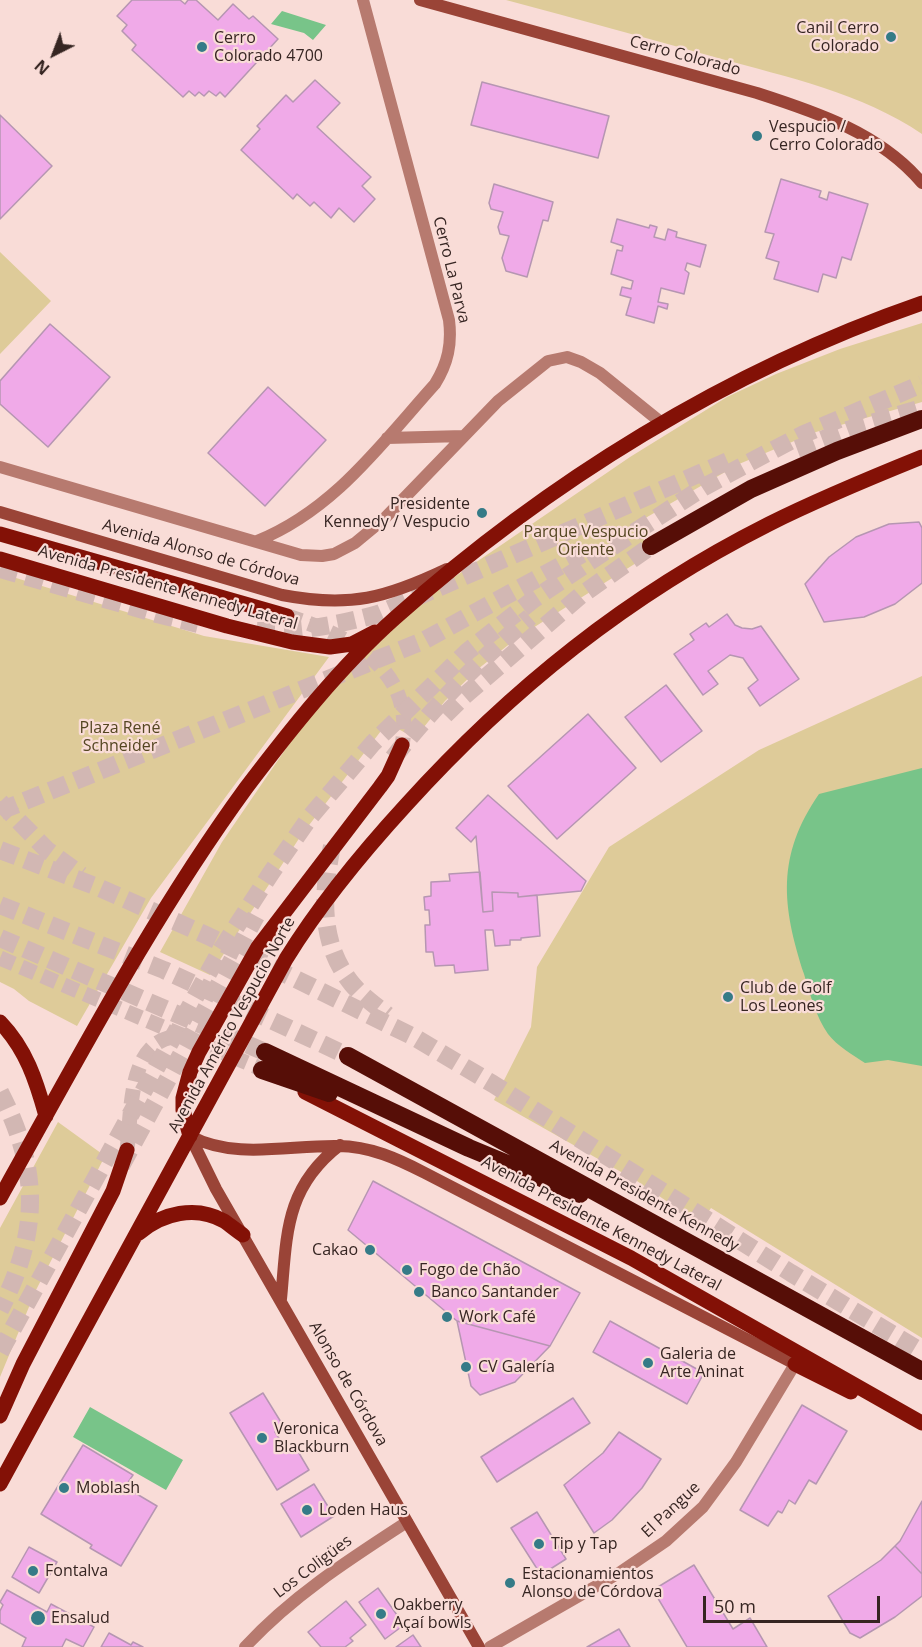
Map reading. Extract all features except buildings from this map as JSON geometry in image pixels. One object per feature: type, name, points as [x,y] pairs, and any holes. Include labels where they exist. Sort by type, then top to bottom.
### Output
[{"type":"highway","points":[[651,546],[751,489],[837,451],[922,419]]},
{"type":"highway","name":"Avenida Presidente Kennedy","points":[[348,1056],[922,1371]]},
{"type":"highway","points":[[261,1063],[407,1119],[469,1148],[659,1226]]},
{"type":"main road","name":"Cerro Colorado","points":[[420,0],[757,93],[803,108],[833,120],[869,139],[906,166],[922,183]]},
{"type":"main road","points":[[0,1198],[92,1034],[167,906],[206,846],[247,787],[284,740],[329,687],[393,620],[462,562],[565,485],[663,424],[762,370],[922,303]]},
{"type":"main road","name":"Avenida Américo Vespucio Norte","points":[[0,1484],[286,959],[304,930],[354,866],[415,795],[462,744],[553,662],[602,624],[654,589],[768,524],[830,495],[922,457]]},
{"type":"main road","name":"Avenida Alonso de Córdova","points":[[0,512],[282,595],[313,601],[342,602],[386,594],[408,587],[462,562]]},
{"type":"main road","points":[[0,534],[287,616]]},
{"type":"main road","name":"Avenida Presidente Kennedy Lateral","points":[[0,559],[227,626],[317,646],[352,644],[393,620]]},
{"type":"main road","points":[[190,1136],[183,1110],[184,1088],[199,1052],[258,947],[388,776],[402,746]]},
{"type":"main road","points":[[0,1022],[12,1035],[26,1058],[36,1079],[46,1116]]},
{"type":"main road","name":"Avenida Presidente Kennedy Lateral","points":[[261,1063],[631,1258],[922,1424]]},
{"type":"main road","name":"Avenida Presidente Kennedy Lateral","points":[[190,1136],[210,1146],[231,1150],[340,1146],[376,1151],[404,1162],[795,1364]]},
{"type":"main road","name":"Alonso de Córdova","points":[[190,1136],[216,1189],[478,1647]]},
{"type":"main road","points":[[280,1299],[285,1252],[294,1204],[301,1188],[316,1166],[340,1146]]},
{"type":"main road","points":[[0,1416],[23,1364],[113,1191],[127,1149]]},
{"type":"main road","points":[[135,1237],[159,1218],[192,1212],[224,1221],[243,1235]]},
{"type":"main road","points":[[795,1364],[922,1424]]},
{"type":"street","name":"Cerro La Parva","points":[[257,541],[280,531],[328,499],[350,479],[435,384],[443,371],[449,350],[450,330],[363,0]]},
{"type":"street","points":[[0,467],[301,555],[322,556],[345,549],[384,519],[498,401],[548,361],[567,357],[581,362],[600,373],[663,424]]},
{"type":"street","points":[[387,438],[464,436]]},
{"type":"street","name":"El Pangue","points":[[490,1647],[619,1573],[666,1542],[703,1507],[736,1462],[795,1364]]},
{"type":"street","name":"Los Coligües","points":[[245,1647],[268,1623],[315,1584],[407,1522]]},
{"type":"green space","points":[[506,0],[922,0],[922,134],[875,108],[823,88]]},
{"type":"green space","points":[[0,252],[51,301],[0,354]]},
{"type":"green space","name":"Parque Vespucio Oriente","points":[[922,323],[922,402],[816,432],[739,464],[635,524],[652,553],[517,638],[478,669],[445,701],[415,738],[387,723],[300,837],[210,975],[160,952],[222,842],[287,747],[325,698],[424,600],[630,457],[727,397],[776,374],[840,349]]},
{"type":"green space","name":"Plaza René Schneider","points":[[0,573],[204,636],[329,657],[151,898],[77,1026],[29,1001],[14,989],[0,982]]},
{"type":"green space","name":"Club de Golf Los Leones","points":[[922,676],[922,1338],[711,1208],[700,1224],[637,1181],[494,1100],[531,1027],[537,967],[609,847],[759,750]]},
{"type":"green space","points":[[58,1122],[105,1156],[36,1290],[0,1377],[0,1228]]},
{"type":"shaded area","points":[[282,11],[326,25],[313,40],[304,33],[271,24]]},
{"type":"shaded area","points":[[922,768],[922,1066],[888,1060],[865,1063],[832,1038],[820,1020],[814,1005],[791,926],[787,882],[790,860],[795,839],[819,794]]},
{"type":"shaded area","points":[[90,1407],[183,1460],[166,1490],[73,1437]]},
{"type":"tunnel","points":[[0,1352],[221,950],[310,817],[373,743],[468,651],[534,599],[601,554],[704,487],[754,460],[804,434],[922,384]]},
{"type":"tunnel","points":[[797,449],[848,430],[922,408]]},
{"type":"tunnel","points":[[257,631],[318,627],[378,614],[735,458]]},
{"type":"tunnel","points":[[445,715],[580,596],[651,546]]},
{"type":"tunnel","points":[[0,811],[423,641],[582,554]]},
{"type":"tunnel","points":[[0,569],[198,624]]},
{"type":"tunnel","points":[[287,616],[354,645],[388,676],[399,696],[404,719],[402,745]]},
{"type":"tunnel","points":[[393,758],[458,684],[530,617]]},
{"type":"tunnel","points":[[0,802],[47,850],[81,875]]},
{"type":"tunnel","points":[[332,846],[325,900],[326,918],[334,952],[352,984],[387,1015]]},
{"type":"tunnel","points":[[0,850],[100,888],[208,936],[414,1037],[493,1084],[791,1273],[922,1352]]},
{"type":"tunnel","points":[[0,905],[164,970],[348,1056]]},
{"type":"tunnel","points":[[121,1166],[256,916]]},
{"type":"tunnel","points":[[0,938],[265,1052]]},
{"type":"tunnel","points":[[0,958],[257,1067]]},
{"type":"tunnel","points":[[127,1150],[132,1097],[142,1062],[151,1048],[164,1039],[182,1036]]},
{"type":"tunnel","points":[[0,1092],[22,1148],[28,1174],[30,1201],[28,1227],[22,1254],[0,1310]]},
{"type":"place","name":"Canil Cerro Colorado","points":[[891,37]]},
{"type":"place","name":"Cerro Colorado 4700","points":[[202,47]]},
{"type":"place","name":"Vespucio / Cerro Colorado","points":[[757,136]]},
{"type":"place","name":"Presidente Kennedy / Vespucio","points":[[482,513]]},
{"type":"place","name":"Club de Golf Los Leones","points":[[728,997]]},
{"type":"place","name":"Cakao","points":[[370,1250]]},
{"type":"place","name":"Fogo de Chão","points":[[407,1270]]},
{"type":"place","name":"Banco Santander","points":[[419,1292]]},
{"type":"place","name":"Work Café","points":[[447,1317]]},
{"type":"place","name":"Galeria de Arte Aninat","points":[[648,1363]]},
{"type":"place","name":"CV Galería","points":[[466,1367]]},
{"type":"place","name":"Veronica Blackburn","points":[[262,1438]]},
{"type":"place","name":"Moblash","points":[[64,1488]]},
{"type":"place","name":"Loden Haus","points":[[307,1510]]},
{"type":"place","name":"Tip y Tap","points":[[539,1544]]},
{"type":"place","name":"Fontalva","points":[[33,1571]]},
{"type":"place","name":"Estacionamientos Alonso de Córdova","points":[[510,1583]]},
{"type":"place","name":"Oakberry Açaí bowls","points":[[381,1614]]},
{"type":"place","name":"Ensalud","points":[[38,1618]]}]
